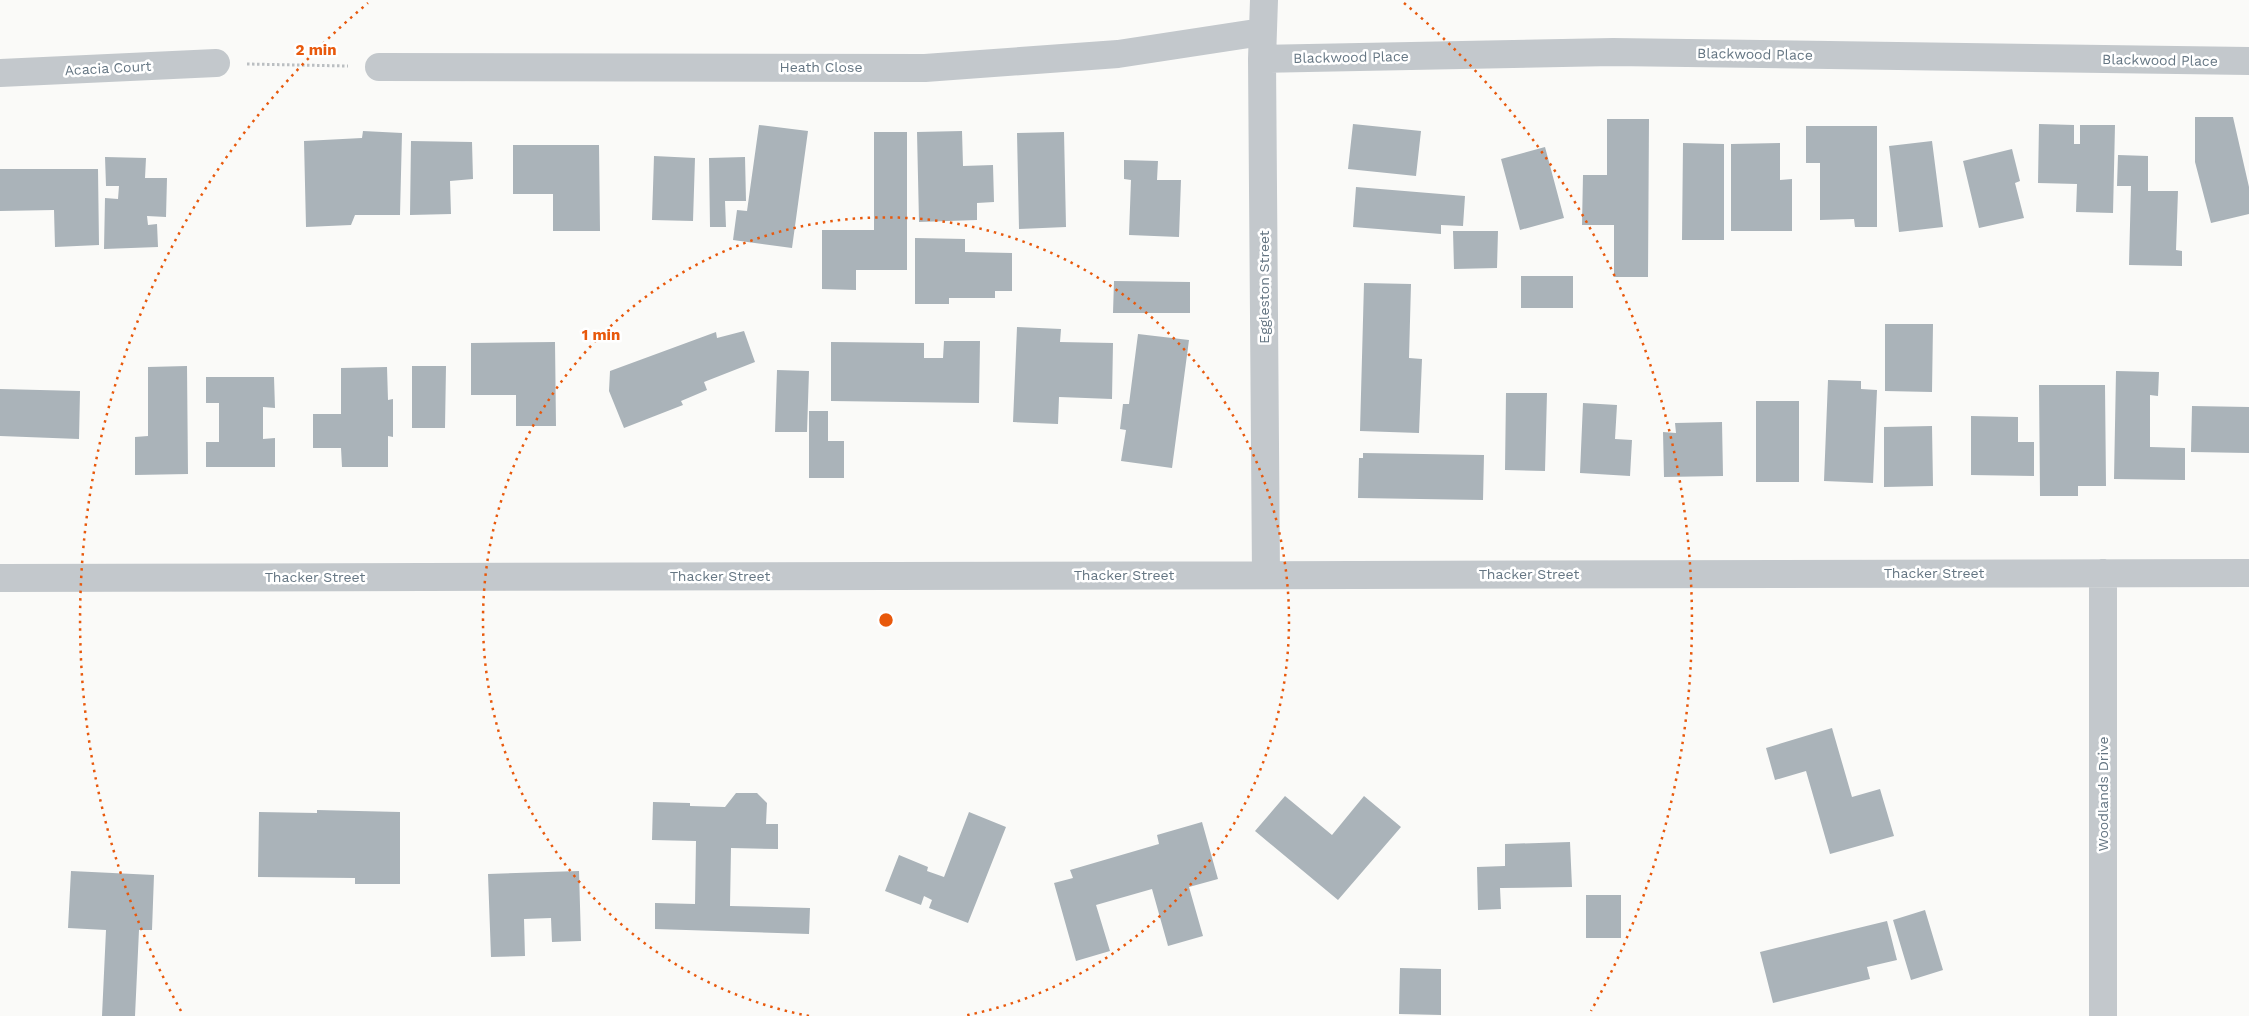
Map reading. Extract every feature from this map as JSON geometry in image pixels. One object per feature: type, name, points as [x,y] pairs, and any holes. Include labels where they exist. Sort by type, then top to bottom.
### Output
[{"type":"street","name":"Eggleston Street","points":[[1264,0],[1262,59],[1266,575]]},
{"type":"street","name":"Heath Close","points":[[379,67],[926,68],[1118,54],[1262,32]]},
{"type":"street","name":"Blackwood Place","points":[[1262,59],[1613,52],[2249,61]]},
{"type":"street","name":"Acacia Court","points":[[0,72],[216,63]]},
{"type":"street","name":"Thacker Street","points":[[0,578],[2249,572]]},
{"type":"street","name":"Woodlands Drive","points":[[2103,573],[2103,1016]]},
{"type":"path","points":[[216,63],[379,67]]},
{"type":"building","points":[[2195,117],[2233,117],[2249,187],[2249,214],[2211,223],[2195,162]]},
{"type":"building","points":[[1607,119],[1649,119],[1648,277],[1614,277],[1614,225],[1582,225],[1583,175],[1607,175]]},
{"type":"building","points":[[1353,124],[1421,131],[1416,176],[1348,169]]},
{"type":"building","points":[[2039,124],[2074,125],[2074,144],[2080,144],[2080,125],[2115,125],[2113,213],[2076,212],[2077,184],[2038,183]]},
{"type":"building","points":[[759,125],[808,131],[792,248],[733,240],[737,210],[747,211]]},
{"type":"building","points":[[1806,126],[1877,126],[1877,227],[1855,227],[1854,219],[1820,220],[1820,163],[1806,163]]},
{"type":"building","points":[[363,131],[402,133],[400,215],[355,215],[351,225],[306,227],[304,141],[362,138]]},
{"type":"building","points":[[962,131],[963,166],[993,165],[994,202],[977,203],[977,220],[919,222],[917,132]]},
{"type":"building","points":[[874,132],[907,132],[907,270],[856,270],[856,290],[822,289],[822,230],[874,230]]},
{"type":"building","points":[[1064,132],[1066,227],[1019,229],[1017,133]]},
{"type":"building","points":[[411,141],[472,142],[473,179],[450,181],[451,214],[410,215]]},
{"type":"building","points":[[1932,141],[1943,227],[1899,232],[1889,146]]},
{"type":"building","points":[[1683,143],[1724,144],[1724,240],[1682,240]]},
{"type":"building","points":[[1780,143],[1780,180],[1792,179],[1792,231],[1731,231],[1731,144]]},
{"type":"building","points":[[513,145],[599,145],[600,231],[553,231],[553,194],[513,194]]},
{"type":"building","points":[[1545,147],[1564,218],[1520,230],[1501,159]]},
{"type":"building","points":[[2012,149],[2020,181],[2015,183],[2024,218],[1979,228],[1963,161]]},
{"type":"building","points":[[2118,155],[2148,156],[2148,191],[2178,191],[2176,250],[2182,251],[2182,266],[2129,265],[2131,186],[2117,186]]},
{"type":"building","points":[[654,156],[695,158],[693,221],[652,220]]},
{"type":"building","points":[[105,157],[146,158],[145,178],[167,178],[166,217],[147,216],[148,225],[157,224],[158,247],[104,249],[105,198],[118,199],[119,186],[106,186]]},
{"type":"building","points":[[745,157],[746,201],[725,201],[726,227],[710,227],[709,158]]},
{"type":"building","points":[[1124,160],[1158,161],[1157,180],[1181,180],[1179,237],[1129,235],[1131,180],[1124,179]]},
{"type":"building","points":[[0,169],[98,169],[99,245],[55,247],[54,210],[0,211]]},
{"type":"building","points":[[1356,187],[1465,196],[1463,226],[1441,225],[1441,234],[1353,227]]},
{"type":"building","points":[[1453,231],[1498,231],[1497,268],[1454,269]]},
{"type":"building","points":[[915,238],[965,239],[965,252],[1012,253],[1012,291],[995,291],[995,298],[949,298],[949,304],[915,304]]},
{"type":"building","points":[[1521,276],[1573,276],[1573,308],[1521,308]]},
{"type":"building","points":[[1114,281],[1190,282],[1190,313],[1113,313]]},
{"type":"building","points":[[1364,283],[1411,284],[1409,358],[1422,359],[1419,433],[1360,431]]},
{"type":"building","points":[[1885,324],[1933,324],[1932,392],[1885,391]]},
{"type":"building","points":[[1017,327],[1061,329],[1060,342],[1113,343],[1112,399],[1059,397],[1058,424],[1013,422]]},
{"type":"building","points":[[744,331],[755,362],[704,382],[707,390],[681,401],[683,405],[624,428],[609,391],[610,371],[716,332],[717,338]]},
{"type":"building","points":[[1138,334],[1189,340],[1172,468],[1121,461],[1126,430],[1120,429],[1123,404],[1129,404]]},
{"type":"building","points":[[944,341],[980,341],[979,403],[831,401],[831,342],[924,343],[924,358],[943,358]]},
{"type":"building","points":[[555,342],[556,426],[516,426],[516,395],[471,395],[471,343]]},
{"type":"building","points":[[187,366],[188,474],[135,475],[135,437],[148,436],[148,367]]},
{"type":"building","points":[[412,366],[446,366],[445,428],[412,428]]},
{"type":"building","points":[[387,367],[388,400],[393,399],[393,437],[388,436],[388,467],[342,467],[341,448],[313,448],[313,414],[341,414],[341,368]]},
{"type":"building","points":[[777,370],[809,371],[807,432],[775,432]]},
{"type":"building","points":[[2116,371],[2159,372],[2158,396],[2150,395],[2150,447],[2185,448],[2185,480],[2114,479]]},
{"type":"building","points":[[206,377],[274,377],[275,408],[263,407],[263,439],[275,438],[275,467],[206,467],[206,442],[219,442],[219,403],[206,403]]},
{"type":"building","points":[[1828,380],[1861,381],[1861,389],[1877,390],[1873,483],[1824,481]]},
{"type":"building","points":[[2039,385],[2105,385],[2106,486],[2078,486],[2078,496],[2040,496]]},
{"type":"building","points":[[0,389],[80,391],[79,439],[0,436]]},
{"type":"building","points":[[1506,393],[1547,393],[1545,471],[1505,470]]},
{"type":"building","points":[[1756,401],[1799,401],[1799,482],[1756,482]]},
{"type":"building","points":[[1583,403],[1617,405],[1615,439],[1632,440],[1630,476],[1580,473]]},
{"type":"building","points":[[2192,406],[2249,407],[2249,453],[2191,452]]},
{"type":"building","points":[[809,411],[828,411],[828,441],[844,441],[844,478],[809,478]]},
{"type":"building","points":[[1971,416],[2018,417],[2018,442],[2034,442],[2034,476],[1971,475]]},
{"type":"building","points":[[1722,422],[1723,476],[1664,477],[1663,432],[1676,433],[1675,423]]},
{"type":"building","points":[[1932,426],[1933,486],[1884,487],[1884,427]]},
{"type":"building","points":[[1363,453],[1484,455],[1483,500],[1358,498],[1359,458],[1363,458]]},
{"type":"building","points":[[1832,728],[1852,797],[1880,789],[1894,836],[1830,854],[1806,771],[1775,780],[1766,748]]},
{"type":"building","points":[[736,793],[757,793],[767,803],[766,824],[778,824],[778,849],[731,848],[730,906],[810,908],[809,934],[655,929],[655,903],[695,904],[696,841],[652,840],[653,802],[690,803],[690,806],[725,807]]},
{"type":"building","points":[[1285,796],[1332,835],[1364,796],[1401,827],[1338,900],[1255,831]]},
{"type":"building","points":[[317,810],[400,812],[400,884],[355,884],[355,878],[258,877],[259,812],[317,813]]},
{"type":"building","points":[[969,812],[1006,827],[968,923],[929,908],[932,900],[924,896],[921,905],[885,891],[899,855],[928,867],[927,871],[944,877]]},
{"type":"building","points":[[1202,822],[1218,879],[1189,887],[1203,936],[1168,946],[1152,889],[1096,905],[1110,951],[1076,961],[1054,883],[1073,878],[1070,870],[1159,844],[1157,835]]},
{"type":"building","points":[[1570,842],[1572,887],[1500,888],[1501,909],[1478,910],[1477,867],[1505,866],[1505,844]]},
{"type":"building","points":[[71,871],[154,875],[152,930],[139,930],[135,1016],[102,1016],[106,930],[68,928]]},
{"type":"building","points":[[579,871],[581,941],[552,942],[551,918],[524,919],[525,956],[491,957],[488,874]]},
{"type":"building","points":[[1586,895],[1621,895],[1621,938],[1586,938]]},
{"type":"building","points":[[1925,910],[1943,970],[1911,980],[1893,920]]},
{"type":"building","points":[[1887,921],[1897,960],[1867,967],[1870,979],[1773,1003],[1760,952]]},
{"type":"building","points":[[1400,968],[1441,969],[1441,1015],[1399,1014]]}]
